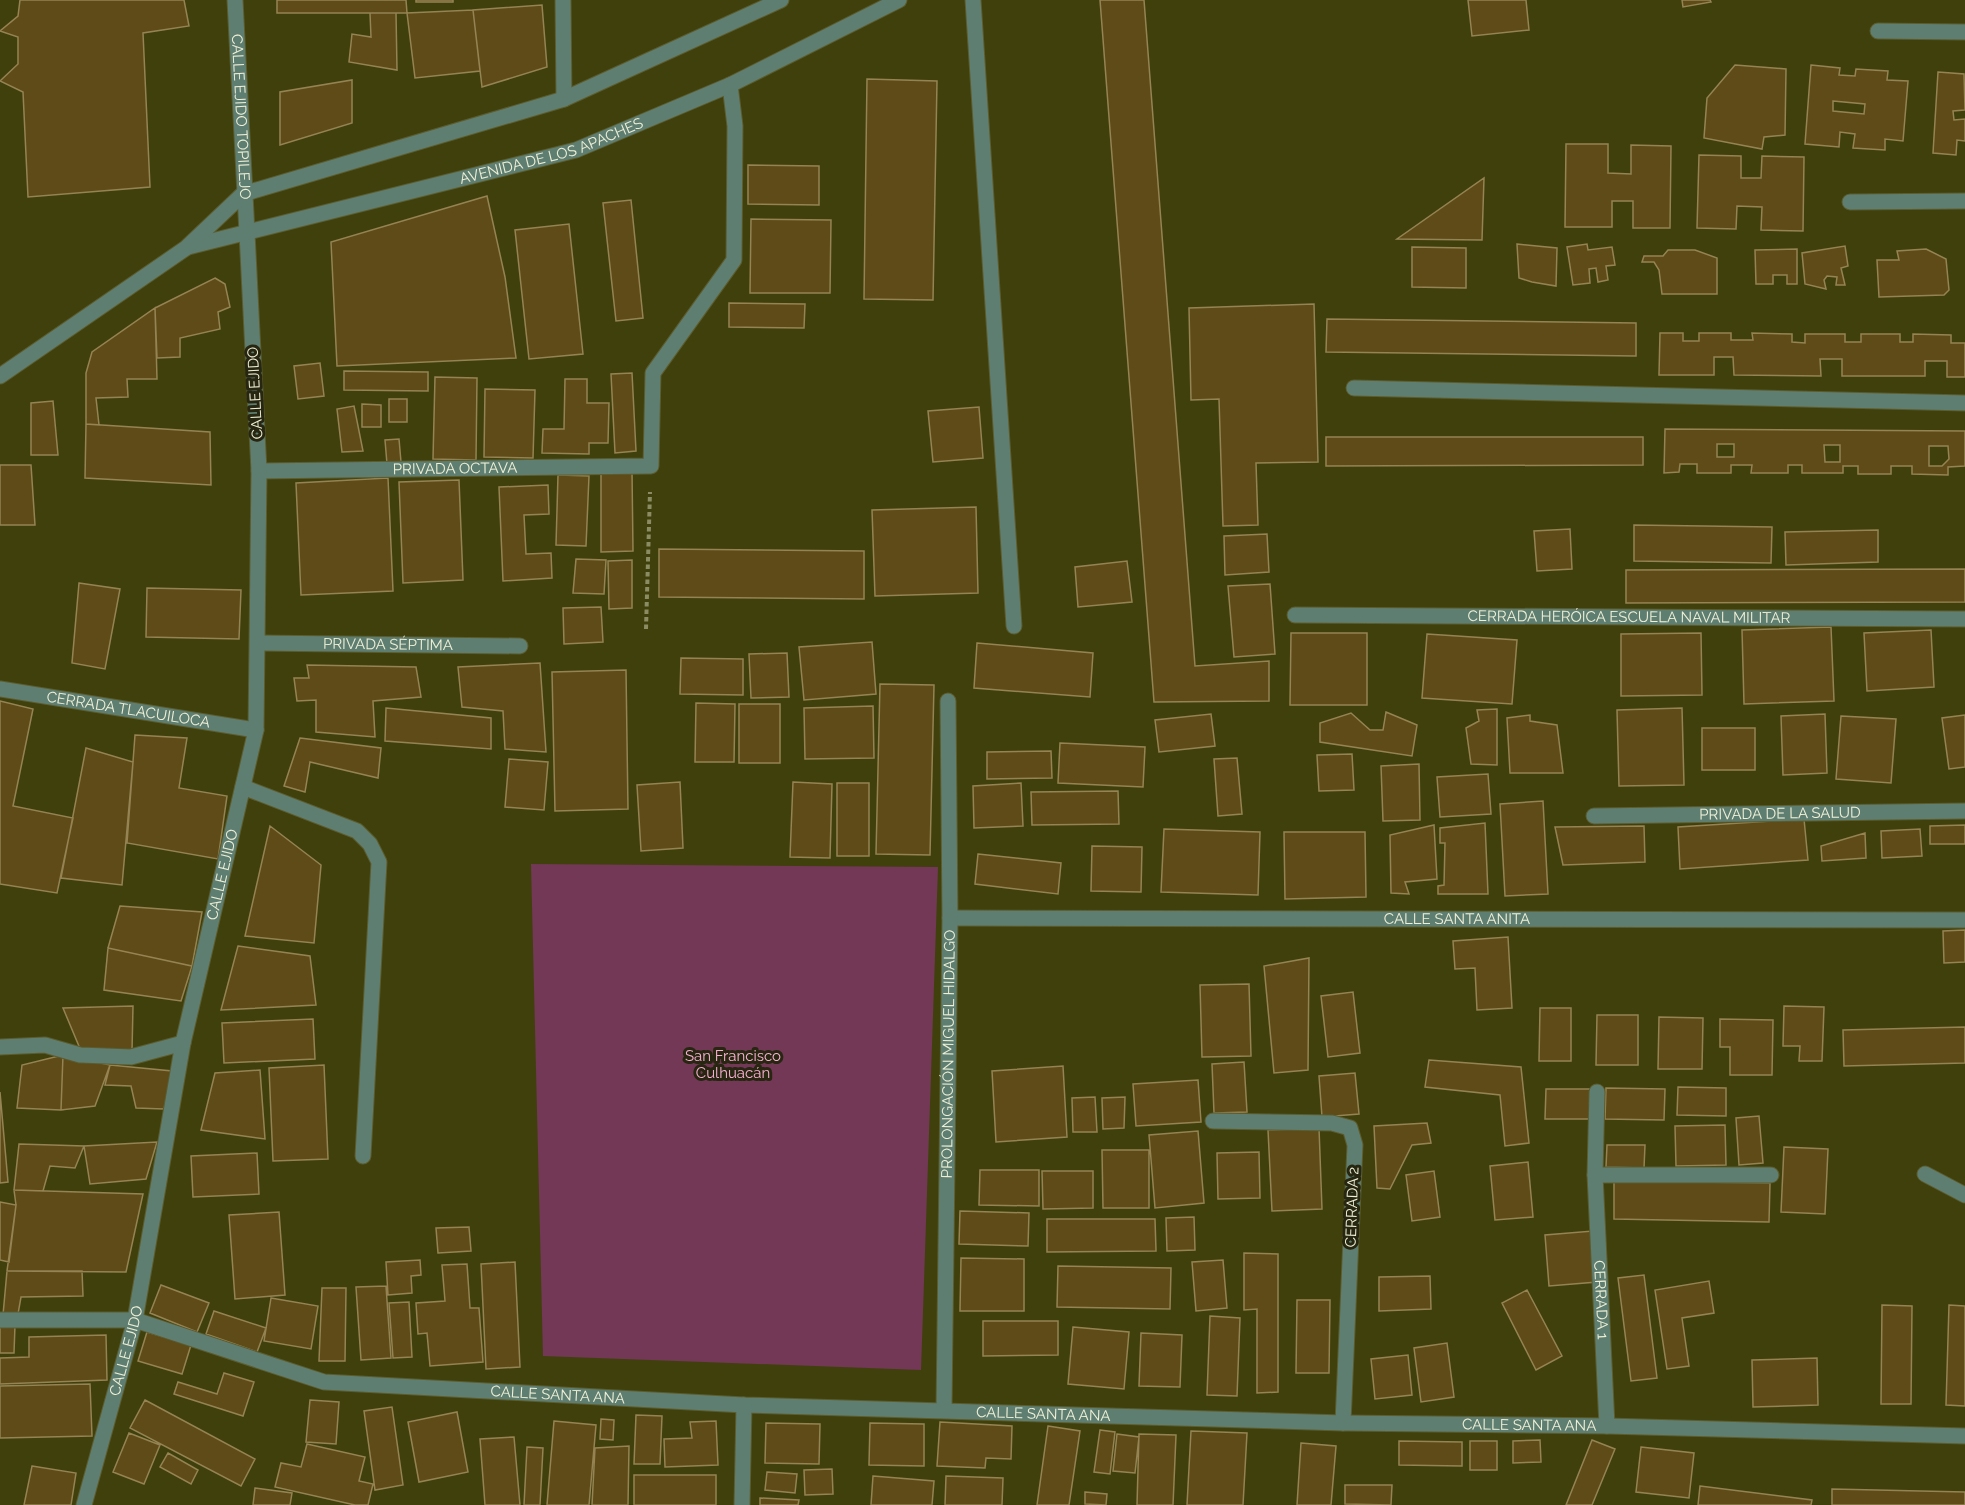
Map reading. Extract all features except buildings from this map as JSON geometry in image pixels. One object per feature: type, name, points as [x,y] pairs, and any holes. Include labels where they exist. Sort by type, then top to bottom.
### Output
[{"type":"street","name":"CALLE EJIDO TOPILEJO","points":[[235,0],[243,194],[247,233]]},
{"type":"street","points":[[563,0],[564,99]]},
{"type":"street","name":"AVENIDA DE LOS APACHES","points":[[0,376],[186,248],[243,194],[564,99],[781,0]]},
{"type":"street","name":"AVENIDA DE LOS APACHES","points":[[186,248],[576,150],[730,85],[899,0]]},
{"type":"street","points":[[973,0],[1014,626]]},
{"type":"street","points":[[1878,31],[1965,32]]},
{"type":"street","points":[[651,466],[653,373],[734,260],[735,126],[730,85]]},
{"type":"street","points":[[1850,202],[1965,201]]},
{"type":"street","name":"CALLE EJIDO","points":[[84,1505],[135,1320],[183,1043],[256,730],[259,471],[247,233]]},
{"type":"street","points":[[1354,388],[1965,403]]},
{"type":"street","name":"PRIVADA OCTAVA","points":[[259,471],[651,466]]},
{"type":"street","name":"CERRADA HERÓICA ESCUELA NAVAL MILITAR","points":[[1295,615],[1965,619]]},
{"type":"street","name":"PRIVADA SÉPTIMA","points":[[258,643],[520,646]]},
{"type":"street","name":"CERRADA TLACUILOCA","points":[[0,689],[256,730]]},
{"type":"street","name":"PROLONGACIÓN MIGUEL HIDALGO","points":[[944,1410],[950,918],[948,701]]},
{"type":"street","points":[[243,787],[357,831],[370,844],[379,862],[363,1156]]},
{"type":"street","name":"PRIVADA DE LA SALUD","points":[[1594,816],[1965,811]]},
{"type":"street","name":"CALLE SANTA ANITA","points":[[950,918],[1965,920]]},
{"type":"street","points":[[0,1047],[45,1045],[80,1055],[131,1057],[183,1043]]},
{"type":"street","name":"CERRADA 1","points":[[1597,1092],[1595,1174],[1607,1426]]},
{"type":"street","name":"CERRADA 2","points":[[1213,1121],[1332,1123],[1350,1128],[1355,1145],[1343,1423]]},
{"type":"street","points":[[1595,1174],[1771,1175]]},
{"type":"street","points":[[1925,1174],[1965,1195]]},
{"type":"street","name":"CALLE SANTA ANA","points":[[0,1320],[135,1320],[324,1382],[744,1405],[1343,1423],[1607,1426],[1965,1436]]},
{"type":"street","points":[[742,1505],[744,1405]]},
{"type":"path","points":[[646,629],[651,466]]},
{"type":"green space","name":"San Francisco Culhuacán","points":[[531,864],[938,867],[921,1370],[543,1356]]}]
